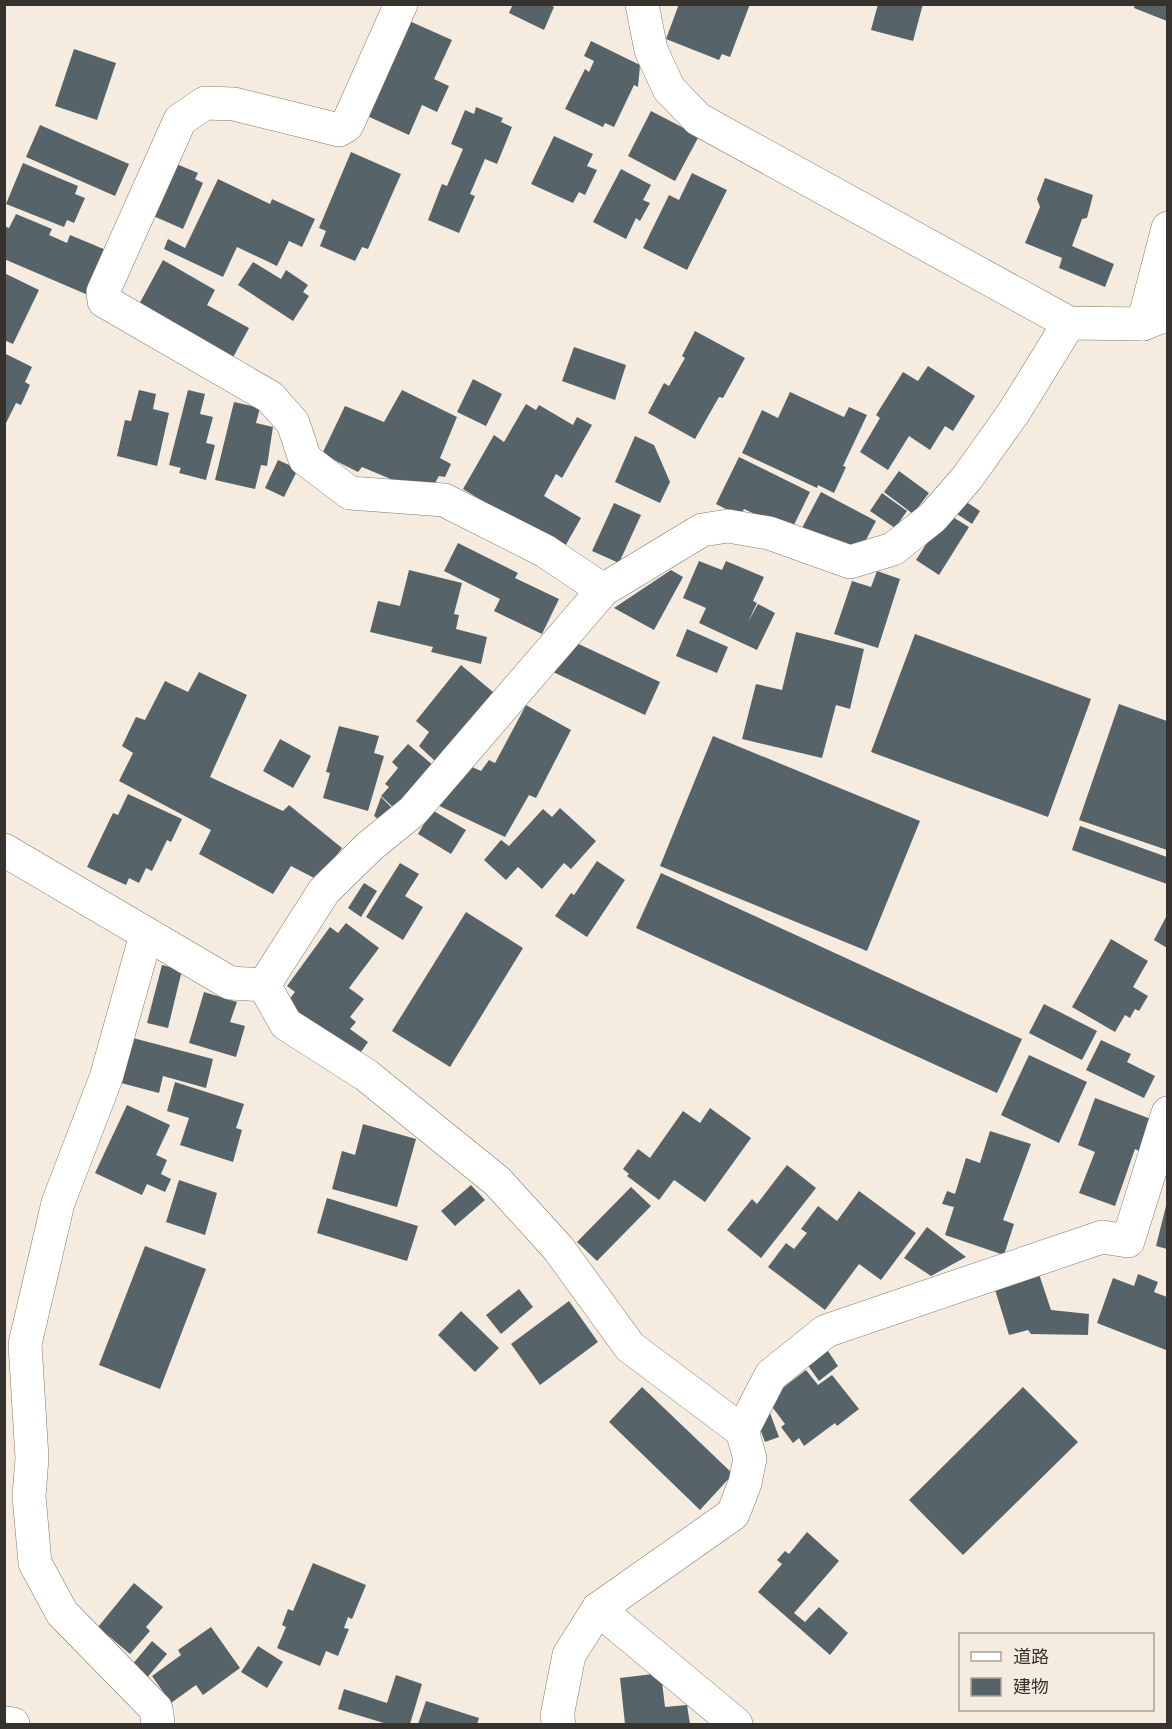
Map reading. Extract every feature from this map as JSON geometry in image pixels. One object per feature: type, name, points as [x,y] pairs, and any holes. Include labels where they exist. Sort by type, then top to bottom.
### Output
[{"type":"street","points":[[401,4],[347,125],[339,130],[234,104],[205,103],[180,120],[103,292],[104,301],[270,397],[293,423],[305,459],[350,493],[444,500],[545,551],[603,590]]},
{"type":"street","points":[[642,4],[651,50],[669,89],[698,119],[1069,323],[1155,319],[1167,228]]},
{"type":"street","points":[[264,985],[324,891],[370,846],[413,811],[603,590],[702,530],[720,527],[728,526],[769,533],[850,562],[893,549],[933,517],[966,478],[1014,412],[1069,323]]},
{"type":"street","points":[[4,850],[230,983],[264,985]]},
{"type":"street","points":[[146,935],[106,1078],[58,1203],[25,1344],[32,1458],[28,1496],[34,1563],[62,1612],[156,1709],[158,1725]]},
{"type":"street","points":[[264,985],[286,1024],[366,1075],[497,1181],[558,1248],[630,1347],[742,1431],[750,1458],[745,1483],[733,1514],[598,1609],[569,1655],[557,1716],[560,1725]]},
{"type":"street","points":[[742,1431],[771,1375],[826,1331],[1102,1237],[1128,1241],[1167,1113]]},
{"type":"street","points":[[598,1609],[736,1725]]},
{"type":"street","points":[[4,1723],[13,1725]]},
{"type":"building","points":[[513,4],[548,4],[554,7],[544,30],[509,13]]},
{"type":"building","points":[[679,4],[750,4],[730,57],[722,54],[719,60],[666,39]]},
{"type":"building","points":[[878,4],[923,4],[913,41],[871,30]]},
{"type":"building","points":[[1135,4],[1167,4],[1167,21],[1134,8]]},
{"type":"building","points":[[407,20],[452,40],[434,79],[449,86],[437,112],[422,105],[409,135],[365,115]]},
{"type":"building","points":[[591,41],[640,65],[638,87],[634,85],[614,127],[605,123],[603,127],[565,109],[585,69],[589,72],[594,61],[584,56]]},
{"type":"building","points":[[74,49],[116,63],[97,120],[55,106]]},
{"type":"building","points":[[476,107],[503,118],[501,122],[512,127],[497,164],[485,159],[470,194],[475,196],[459,233],[428,220],[442,184],[447,186],[463,149],[451,144],[465,110],[474,114]]},
{"type":"building","points":[[651,111],[699,136],[675,181],[628,156]]},
{"type":"building","points":[[40,125],[129,164],[115,196],[26,157]]},
{"type":"building","points":[[554,136],[593,154],[587,166],[597,170],[585,195],[579,192],[573,203],[531,184]]},
{"type":"building","points":[[351,152],[401,174],[368,249],[362,247],[355,261],[320,246],[326,231],[319,228]]},
{"type":"building","points":[[23,163],[78,186],[75,194],[85,198],[74,223],[67,220],[64,227],[6,204]]},
{"type":"building","points":[[174,163],[198,173],[195,179],[203,183],[183,229],[151,215]]},
{"type":"building","points":[[621,169],[651,185],[643,200],[650,203],[640,221],[636,218],[626,239],[593,222]]},
{"type":"building","points":[[692,173],[727,190],[687,270],[643,248],[669,195],[679,200]]},
{"type":"building","points":[[1045,178],[1093,195],[1087,218],[1082,219],[1072,246],[1114,264],[1105,287],[1059,268],[1062,258],[1025,243],[1040,207],[1037,199]]},
{"type":"building","points":[[218,179],[270,204],[272,199],[315,219],[302,247],[289,241],[277,266],[237,247],[223,277],[164,249],[168,239],[185,248]]},
{"type":"building","points":[[16,214],[52,229],[49,235],[67,243],[70,235],[106,250],[88,295],[4,259],[4,226],[9,228]]},
{"type":"building","points":[[163,260],[215,290],[207,305],[249,328],[231,361],[137,308]]},
{"type":"building","points":[[253,262],[281,279],[286,270],[308,285],[303,292],[309,296],[293,321],[238,285]]},
{"type":"building","points":[[4,273],[39,290],[13,344],[4,340]]},
{"type":"building","points":[[695,331],[745,358],[723,398],[719,397],[695,439],[648,413],[664,383],[669,386],[685,358],[682,356]]},
{"type":"building","points":[[574,347],[626,365],[615,400],[562,381]]},
{"type":"building","points":[[4,353],[32,367],[25,382],[30,385],[21,405],[16,403],[4,427]]},
{"type":"building","points":[[928,366],[975,396],[953,431],[945,426],[930,450],[909,436],[888,470],[860,452],[880,418],[876,415],[903,372],[918,381]]},
{"type":"building","points":[[473,379],[502,394],[486,426],[457,412]]},
{"type":"building","points":[[139,390],[156,394],[153,409],[169,413],[157,466],[117,456],[125,420],[131,421]]},
{"type":"building","points":[[188,390],[205,394],[200,414],[213,417],[206,443],[215,445],[206,480],[179,473],[181,468],[169,465]]},
{"type":"building","points":[[402,390],[457,417],[440,458],[451,464],[445,477],[439,476],[432,488],[405,485],[362,467],[358,472],[322,454],[345,406],[384,422]]},
{"type":"building","points":[[790,392],[844,417],[849,407],[867,415],[843,466],[846,467],[834,493],[818,485],[817,488],[742,453],[762,410],[778,418]]},
{"type":"building","points":[[234,402],[260,408],[256,423],[273,427],[267,466],[261,465],[255,489],[215,480]]},
{"type":"building","points":[[526,404],[536,410],[539,405],[573,425],[577,417],[592,425],[562,478],[556,474],[544,496],[581,518],[563,550],[463,489],[494,435],[504,442]]},
{"type":"building","points":[[635,436],[654,445],[670,482],[660,503],[615,482]]},
{"type":"building","points":[[739,457],[810,492],[791,531],[744,509],[740,516],[716,504]]},
{"type":"building","points":[[278,460],[298,469],[284,497],[265,488]]},
{"type":"building","points":[[899,471],[929,493],[913,514],[884,492]]},
{"type":"building","points":[[821,492],[876,521],[859,553],[802,528]]},
{"type":"building","points":[[882,493],[907,511],[895,528],[870,511]]},
{"type":"building","points":[[962,499],[980,511],[972,524],[954,512]]},
{"type":"building","points":[[614,503],[641,515],[619,563],[592,551]]},
{"type":"building","points":[[946,513],[969,527],[939,575],[916,560]]},
{"type":"building","points":[[458,543],[518,573],[515,578],[559,599],[542,634],[494,611],[500,599],[444,571]]},
{"type":"building","points":[[699,561],[722,570],[726,561],[764,577],[753,601],[757,603],[748,622],[758,604],[775,613],[757,650],[699,623],[706,608],[683,598]]},
{"type":"building","points":[[409,570],[462,583],[454,614],[459,615],[456,629],[487,637],[481,664],[431,652],[433,647],[370,632],[378,601],[400,606]]},
{"type":"building","points":[[671,570],[683,577],[654,630],[614,608]]},
{"type":"building","points":[[877,571],[900,579],[878,648],[834,634],[852,581],[871,587]]},
{"type":"building","points":[[687,629],[728,647],[717,673],[676,656]]},
{"type":"building","points":[[796,632],[864,649],[850,709],[836,705],[822,758],[742,739],[756,684],[782,690]]},
{"type":"building","points":[[915,634],[1091,699],[1048,817],[871,752]]},
{"type":"building","points":[[568,639],[660,682],[645,715],[553,672]]},
{"type":"building","points":[[461,665],[493,692],[436,762],[419,746],[429,732],[416,721]]},
{"type":"building","points":[[199,672],[247,695],[210,777],[283,811],[289,805],[342,848],[318,880],[291,866],[273,894],[199,854],[211,830],[119,781],[133,753],[122,746],[136,717],[145,720],[165,681],[188,692]]},
{"type":"building","points":[[1119,704],[1167,721],[1167,850],[1079,820]]},
{"type":"building","points":[[526,705],[571,730],[536,798],[529,795],[505,837],[433,803],[465,764],[481,771],[489,760],[495,763]]},
{"type":"building","points":[[339,726],[379,736],[374,753],[384,756],[368,811],[323,798],[330,773],[326,772]]},
{"type":"building","points":[[713,736],[920,821],[867,951],[660,866]]},
{"type":"building","points":[[280,739],[311,756],[293,788],[263,771]]},
{"type":"building","points":[[408,744],[434,766],[396,810],[381,796],[389,787],[385,784],[398,768],[392,762]]},
{"type":"building","points":[[128,794],[182,819],[171,842],[167,840],[152,871],[146,868],[139,883],[129,878],[126,885],[87,867],[113,813],[118,815]]},
{"type":"building","points":[[381,797],[395,811],[384,823],[374,816]]},
{"type":"building","points":[[560,808],[596,841],[571,869],[564,863],[542,889],[518,867],[506,880],[484,860],[501,840],[509,846],[543,809],[552,817]]},
{"type":"building","points":[[432,810],[466,830],[451,854],[418,834]]},
{"type":"building","points":[[1080,826],[1167,857],[1167,884],[1072,850]]},
{"type":"building","points":[[597,861],[625,880],[587,937],[555,916],[571,893],[574,895]]},
{"type":"building","points":[[400,863],[419,874],[405,896],[423,907],[403,940],[366,917]]},
{"type":"building","points":[[661,873],[1022,1039],[997,1093],[636,928]]},
{"type":"building","points":[[364,883],[377,891],[361,917],[348,908]]},
{"type":"building","points":[[466,912],[523,948],[450,1067],[392,1031]]},
{"type":"building","points":[[1167,915],[1167,948],[1154,940]]},
{"type":"building","points":[[346,923],[379,948],[349,988],[364,999],[350,1017],[356,1022],[350,1029],[368,1042],[356,1059],[284,1006],[295,992],[287,986],[330,927],[338,933]]},
{"type":"building","points":[[1111,939],[1148,961],[1133,987],[1148,996],[1139,1011],[1135,1009],[1130,1018],[1125,1015],[1115,1032],[1072,1007]]},
{"type":"building","points":[[162,965],[182,970],[168,1028],[147,1023]]},
{"type":"building","points":[[204,992],[237,1002],[230,1022],[245,1026],[236,1057],[189,1043]]},
{"type":"building","points":[[1044,1004],[1097,1031],[1082,1060],[1029,1033]]},
{"type":"building","points":[[133,1038],[213,1059],[206,1088],[163,1076],[159,1093],[121,1083]]},
{"type":"building","points":[[1101,1040],[1131,1054],[1127,1062],[1155,1076],[1144,1098],[1086,1070]]},
{"type":"building","points":[[1029,1055],[1087,1082],[1059,1143],[1001,1115]]},
{"type":"building","points":[[175,1082],[244,1104],[236,1128],[242,1130],[233,1162],[180,1145],[189,1118],[167,1111]]},
{"type":"building","points":[[1095,1098],[1151,1119],[1139,1151],[1135,1149],[1115,1206],[1079,1193],[1095,1152],[1078,1145]]},
{"type":"building","points":[[127,1105],[170,1125],[156,1155],[167,1160],[161,1174],[171,1179],[165,1192],[147,1184],[142,1195],[95,1173]]},
{"type":"building","points":[[710,1108],[751,1138],[705,1202],[674,1180],[659,1200],[627,1176],[629,1174],[623,1169],[638,1149],[650,1158],[683,1111],[700,1123]]},
{"type":"building","points":[[363,1124],[416,1139],[397,1207],[332,1189],[342,1151],[355,1155]]},
{"type":"building","points":[[990,1131],[1031,1144],[1003,1220],[1014,1224],[1004,1255],[945,1235],[954,1207],[942,1204],[947,1191],[955,1194],[966,1158],[980,1163]]},
{"type":"building","points":[[787,1165],[816,1188],[761,1258],[727,1230],[752,1199],[757,1204]]},
{"type":"building","points":[[179,1180],[217,1193],[205,1235],[166,1222]]},
{"type":"building","points":[[471,1185],[485,1200],[455,1226],[441,1211]]},
{"type":"building","points":[[631,1187],[651,1206],[597,1261],[577,1242]]},
{"type":"building","points":[[859,1191],[916,1233],[881,1280],[859,1264],[825,1310],[768,1267],[786,1243],[794,1249],[807,1233],[801,1229],[818,1206],[837,1221]]},
{"type":"building","points":[[327,1198],[418,1226],[407,1261],[317,1233]]},
{"type":"building","points":[[1167,1202],[1167,1249],[1156,1246]]},
{"type":"building","points":[[927,1227],[966,1257],[931,1276],[904,1258]]},
{"type":"building","points":[[145,1246],[206,1269],[160,1389],[99,1365]]},
{"type":"building","points":[[1036,1265],[1051,1310],[1089,1314],[1088,1335],[1031,1334],[1028,1330],[1009,1335],[992,1280]]},
{"type":"building","points":[[1138,1274],[1158,1282],[1154,1292],[1167,1297],[1166,1350],[1097,1323],[1113,1278],[1134,1286]]},
{"type":"building","points":[[519,1289],[533,1307],[501,1334],[486,1315]]},
{"type":"building","points":[[569,1301],[598,1342],[540,1385],[511,1344]]},
{"type":"building","points":[[461,1311],[499,1348],[475,1372],[438,1335]]},
{"type":"building","points":[[824,1345],[838,1366],[819,1381],[804,1360]]},
{"type":"building","points":[[806,1370],[818,1385],[832,1375],[859,1409],[837,1426],[835,1423],[804,1446],[799,1438],[793,1443],[781,1427],[785,1424],[767,1400]]},
{"type":"building","points":[[642,1387],[733,1474],[700,1510],[609,1422]]},
{"type":"building","points":[[1023,1387],[1078,1442],[963,1555],[909,1500]]},
{"type":"building","points":[[770,1413],[779,1437],[765,1442],[756,1418]]},
{"type":"building","points":[[807,1532],[839,1561],[794,1613],[805,1622],[819,1607],[848,1633],[830,1655],[758,1592],[782,1564],[777,1560],[785,1551],[789,1554]]},
{"type":"building","points":[[313,1563],[366,1585],[352,1619],[348,1617],[344,1628],[349,1629],[338,1656],[326,1651],[320,1666],[277,1648],[286,1627],[282,1625],[288,1609],[293,1611]]},
{"type":"building","points":[[134,1583],[163,1607],[146,1627],[150,1631],[130,1654],[98,1627]]},
{"type":"building","points":[[211,1627],[240,1668],[203,1695],[196,1685],[171,1703],[152,1676],[181,1655],[178,1650]]},
{"type":"building","points":[[152,1641],[167,1654],[146,1679],[131,1666]]},
{"type":"building","points":[[258,1646],[283,1662],[267,1688],[241,1672]]},
{"type":"building","points":[[661,1673],[665,1707],[687,1705],[690,1724],[625,1724],[620,1678]]},
{"type":"building","points":[[396,1675],[422,1684],[410,1724],[387,1724],[338,1709],[344,1689],[387,1703]]},
{"type":"building","points":[[426,1701],[479,1718],[477,1724],[418,1724]]}]
